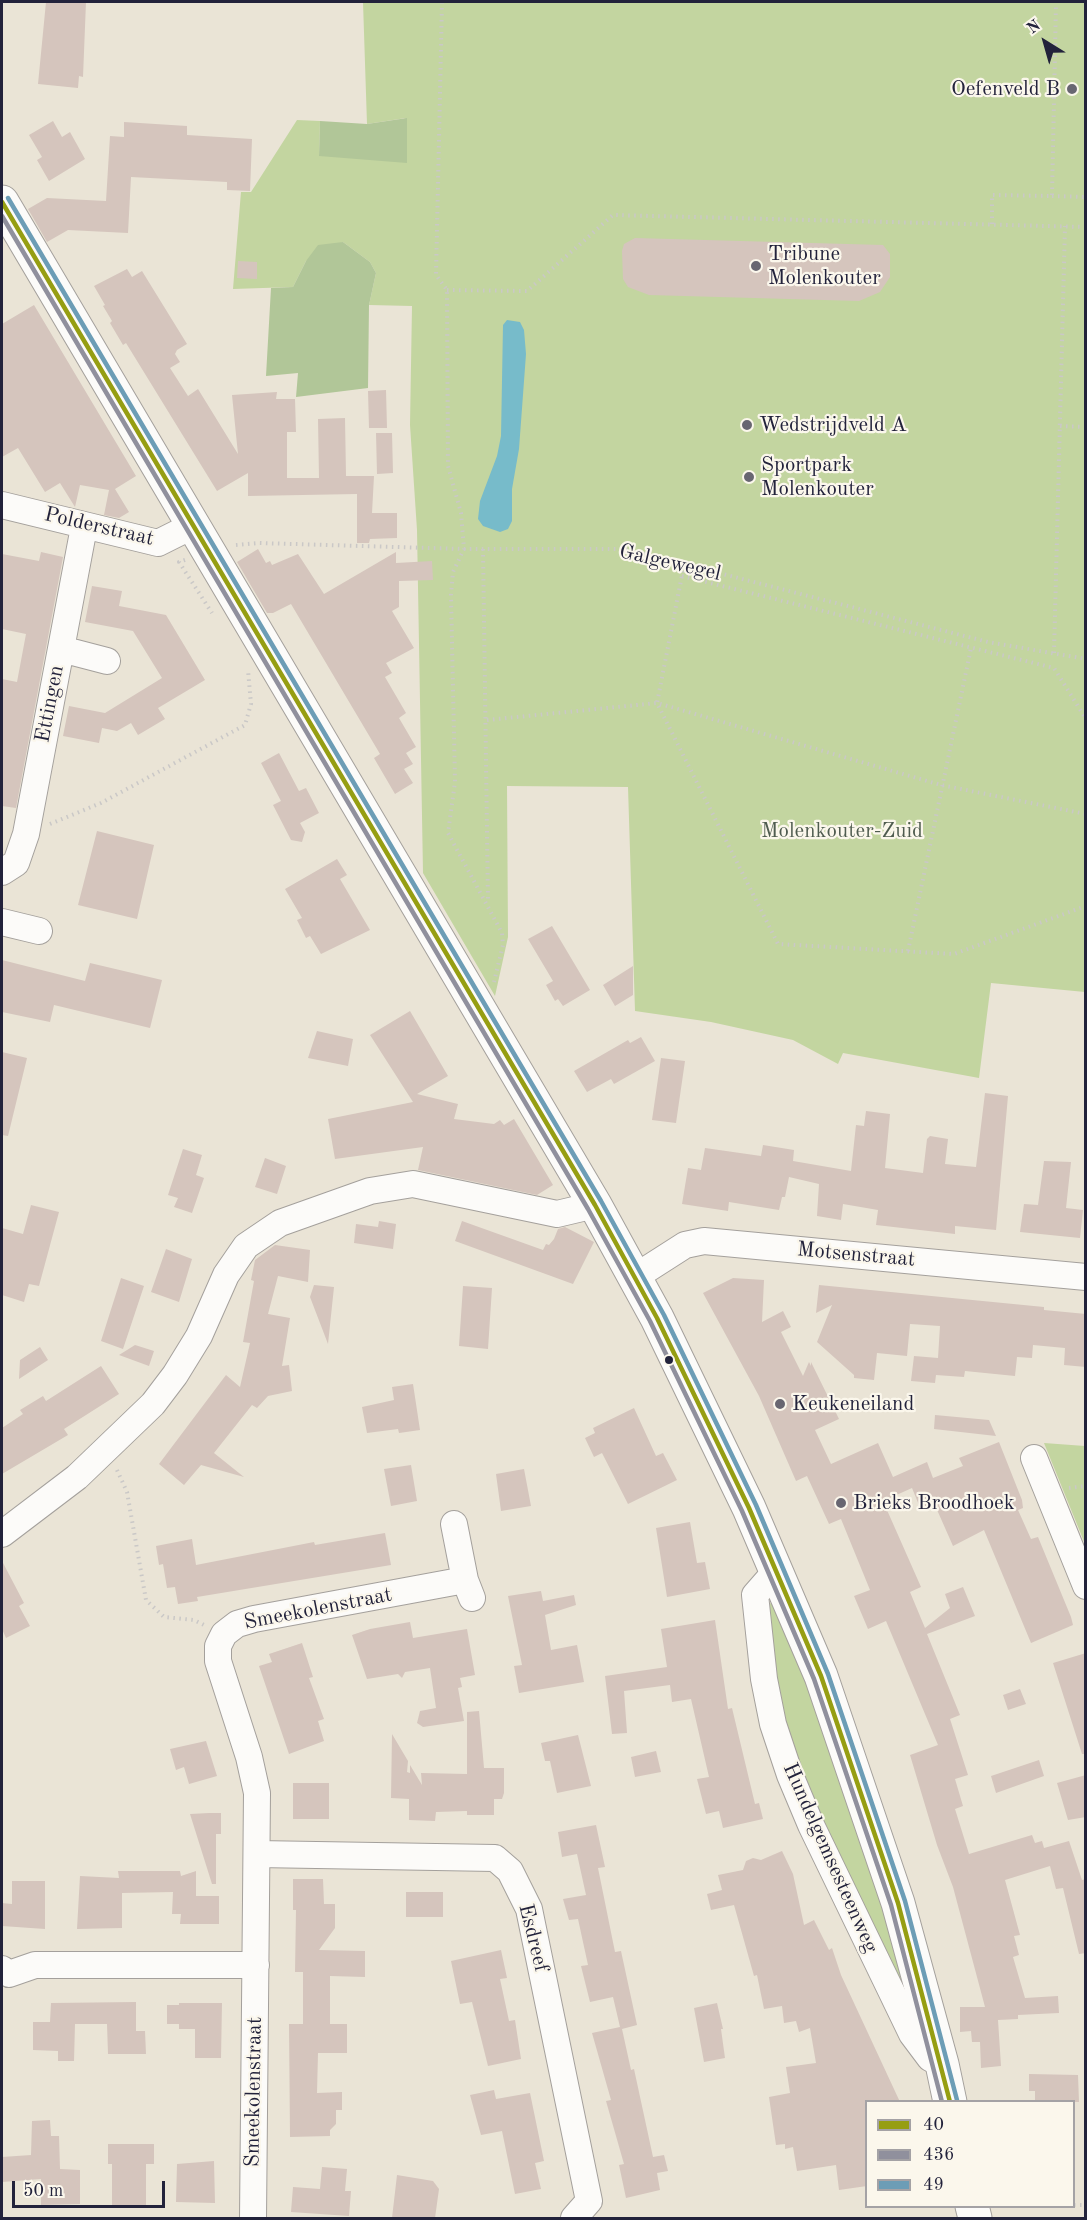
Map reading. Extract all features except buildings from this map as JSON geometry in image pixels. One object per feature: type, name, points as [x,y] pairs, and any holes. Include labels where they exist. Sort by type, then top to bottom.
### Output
[{"type":"main road","name":"Hundelgemsesteenweg","points":[[2,202],[595,1205],[680,1364],[776,1571],[821,1676],[866,1802],[898,1903],[950,2100]]},
{"type":"street","name":"Polderstraat","points":[[2,505],[84,527],[158,543],[202,538]]},
{"type":"street","name":"Ettingen","points":[[2,872],[16,863],[26,834],[84,527]]},
{"type":"street","points":[[61,649],[107,662]]},
{"type":"street","points":[[2,922],[39,931]]},
{"type":"street","points":[[2,1534],[54,1496],[107,1451],[153,1404],[176,1375],[199,1336],[226,1275],[246,1246],[280,1223],[370,1191],[413,1184],[558,1214],[595,1205]]},
{"type":"street","name":"Motsenstraat","points":[[635,1277],[685,1245],[704,1241],[1086,1277]]},
{"type":"street","points":[[1034,1458],[1086,1586]]},
{"type":"street","name":"Smeekolenstraat","points":[[253,2218],[258,1854],[255,1784],[249,1757],[219,1661],[218,1646],[224,1634],[237,1624],[254,1619],[468,1589],[454,1524]]},
{"type":"street","name":"Hundelgemsesteenweg","points":[[776,1571],[755,1595],[764,1679],[773,1724],[811,1825],[912,2034],[930,2058],[942,2064]]},
{"type":"street","name":"Esdreef","points":[[258,1854],[495,1858],[510,1871],[529,1909],[585,2213]]},
{"type":"street","points":[[4,1978],[35,1965],[256,1965]]},
{"type":"path","points":[[442,2],[436,275],[447,290],[448,466],[461,513],[464,549],[453,572],[451,596],[454,782],[448,833],[488,904],[502,933],[503,945],[494,986],[474,1003]]},
{"type":"path","points":[[1052,196],[1056,2]]},
{"type":"path","points":[[992,224],[992,195],[1086,197]]},
{"type":"path","points":[[447,290],[527,291],[613,215],[1086,227]]},
{"type":"path","points":[[1054,653],[1065,226]]},
{"type":"path","points":[[1059,426],[1086,427]]},
{"type":"path","name":"Galgewegel","points":[[216,621],[179,562],[202,538],[259,543],[464,549],[625,549],[988,642],[1086,659]]},
{"type":"path","points":[[483,549],[488,904]]},
{"type":"path","points":[[684,565],[657,703],[778,944],[954,954],[1086,906]]},
{"type":"path","points":[[682,576],[1054,668],[1086,719]]},
{"type":"path","points":[[908,951],[971,648]]},
{"type":"path","points":[[26,834],[101,803],[244,725],[251,704],[248,670],[241,660]]},
{"type":"path","points":[[487,720],[657,703],[941,785],[1086,814]]},
{"type":"path","points":[[107,1451],[127,1492],[146,1600],[164,1617],[194,1620],[224,1634]]},
{"type":"green space","name":"Sportpark Molenkouter","points":[[363,2],[1085,2],[1085,992],[991,983],[979,1078],[843,1053],[838,1064],[793,1040],[711,1022],[635,1011],[628,787],[507,786],[508,937],[495,996],[423,873],[417,530],[410,425],[412,306],[369,305],[376,273],[370,262],[343,242],[306,261],[293,287],[233,289],[241,192],[251,192],[297,120],[320,121],[319,156],[406,118],[367,124]]},
{"type":"green space","points":[[407,118],[407,163],[319,156],[320,121],[367,124]]},
{"type":"green space","points":[[343,242],[370,262],[376,273],[369,305],[368,388],[296,397],[298,373],[266,376],[271,288],[293,287],[306,261],[318,245]]},
{"type":"green space","points":[[1044,1443],[1085,1446],[1085,1544]]},
{"type":"green space","points":[[774,1604],[819,1704],[904,1976],[901,1980],[898,1981],[830,1844],[783,1728],[767,1605]]},
{"type":"water","points":[[507,320],[520,322],[524,330],[526,354],[519,449],[512,489],[512,521],[508,529],[500,532],[483,526],[478,519],[480,501],[497,456],[501,436],[503,325]]},
{"type":"transit line","name":"49","points":[[8,198],[601,1201],[664,1315],[756,1505],[828,1674],[905,1901],[957,2100]]},
{"type":"transit line","name":"40","points":[[2,202],[595,1205],[657,1318],[749,1508],[821,1676],[898,1903],[949,2100]]},
{"type":"transit line","name":"436","points":[[2,216],[588,1209],[650,1321],[742,1511],[814,1679],[891,1905],[941,2100]]},
{"type":"place","name":"Oefenveld B","points":[[1072,89]]},
{"type":"place","name":"Tribune Molenkouter","points":[[756,266]]},
{"type":"place","name":"Wedstrijdveld A","points":[[747,425]]},
{"type":"place","name":"Sportpark Molenkouter","points":[[749,477]]},
{"type":"place","name":"Keukeneiland","points":[[780,1404]]},
{"type":"place","name":"Brieks Broodhoek","points":[[841,1503]]},
{"type":"park label","name":"Molenkouter-Zuid","points":[[842,831]]}]
